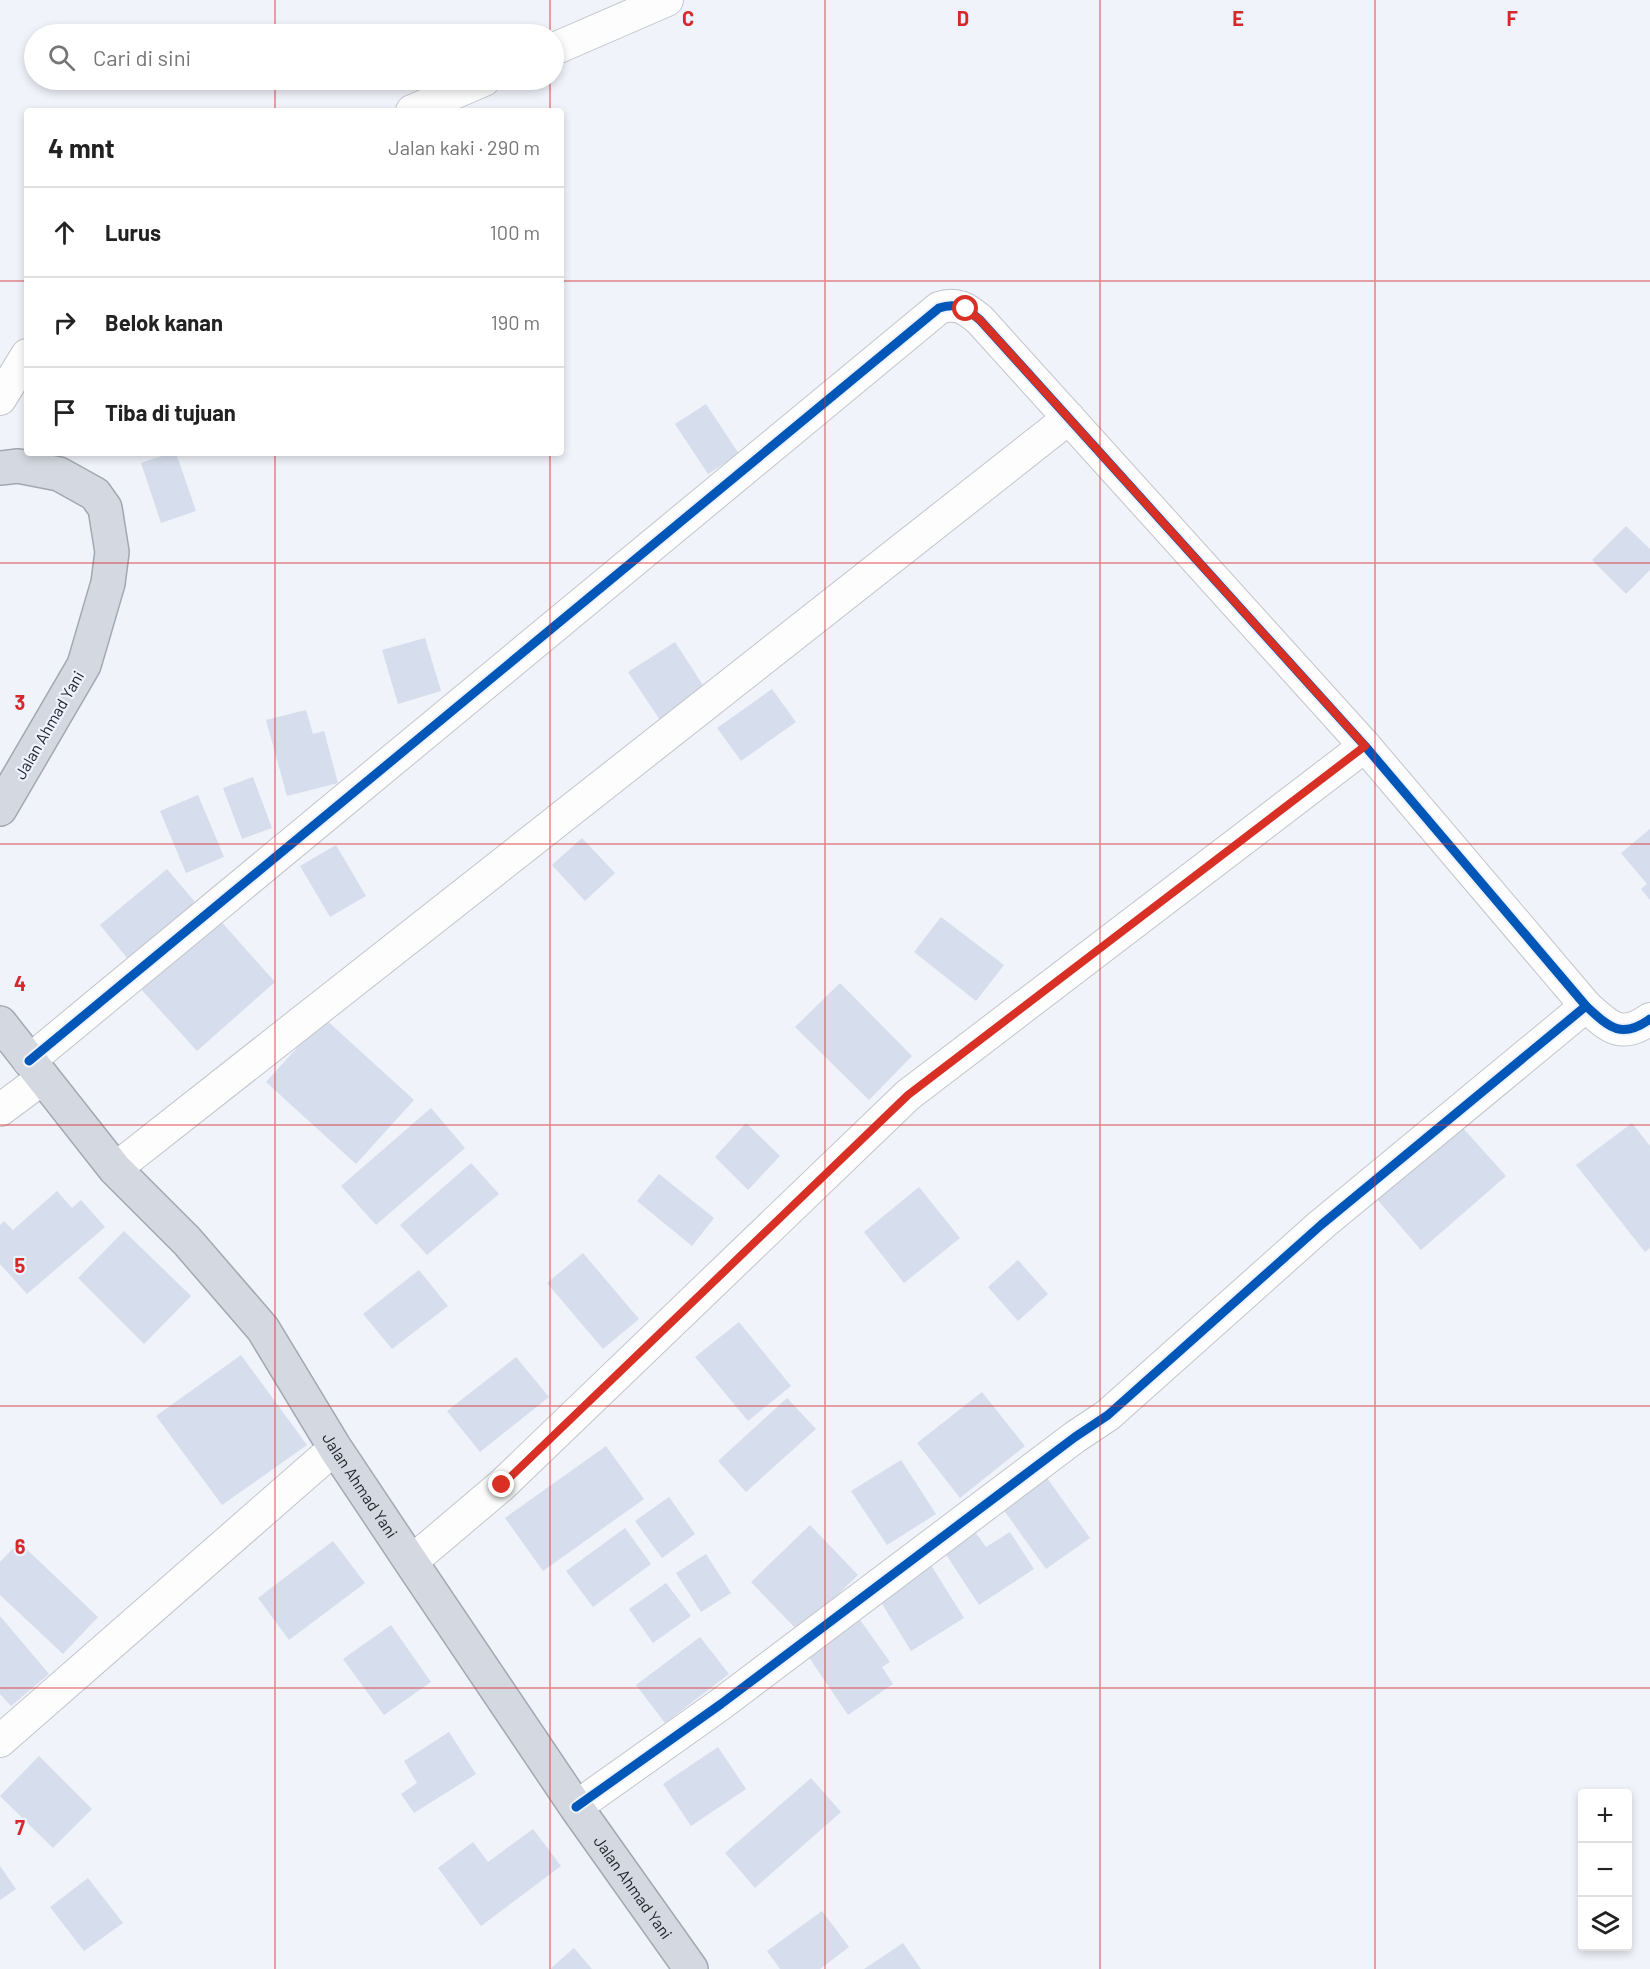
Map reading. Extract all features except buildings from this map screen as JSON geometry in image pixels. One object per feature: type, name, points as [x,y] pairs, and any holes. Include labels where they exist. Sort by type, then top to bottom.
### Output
[{"type":"highway","name":"Jalan Ahmad Yani","points":[[0,468],[18,465],[59,474],[95,494],[105,508],[112,552],[108,583],[84,665],[0,809]]},
{"type":"highway","name":"Jalan Ahmad Yani","points":[[0,1023],[115,1169],[187,1241],[263,1329],[335,1448],[411,1562],[576,1807],[691,1969]]},
{"type":"street","points":[[564,46],[667,0]]},
{"type":"street","points":[[419,108],[461,90]]},
{"type":"street","points":[[0,1110],[36,1070],[939,308],[952,304],[966,309],[980,320],[1069,418],[1365,746],[1586,1006],[1604,1022],[1624,1030],[1636,1029],[1650,1019]]},
{"type":"street","points":[[0,399],[24,360]]},
{"type":"street","points":[[115,1169],[1069,418]]},
{"type":"street","points":[[411,1562],[502,1485],[908,1095],[1365,746]]},
{"type":"street","points":[[576,1807],[721,1704],[1075,1437],[1108,1415],[1321,1225],[1586,1006]]},
{"type":"street","points":[[0,1741],[335,1448]]},
{"type":"cycle path","points":[[29,1061],[939,308],[945,306],[966,309],[980,320],[1365,746],[1586,1006],[1609,1025],[1623,1030],[1631,1029],[1650,1019]]},
{"type":"cycle path","points":[[576,1807],[721,1704],[1075,1437],[1108,1415],[1321,1225],[1586,1006]]},
{"type":"route","points":[[502,1485],[908,1095],[1365,746],[980,320],[966,309]]}]
